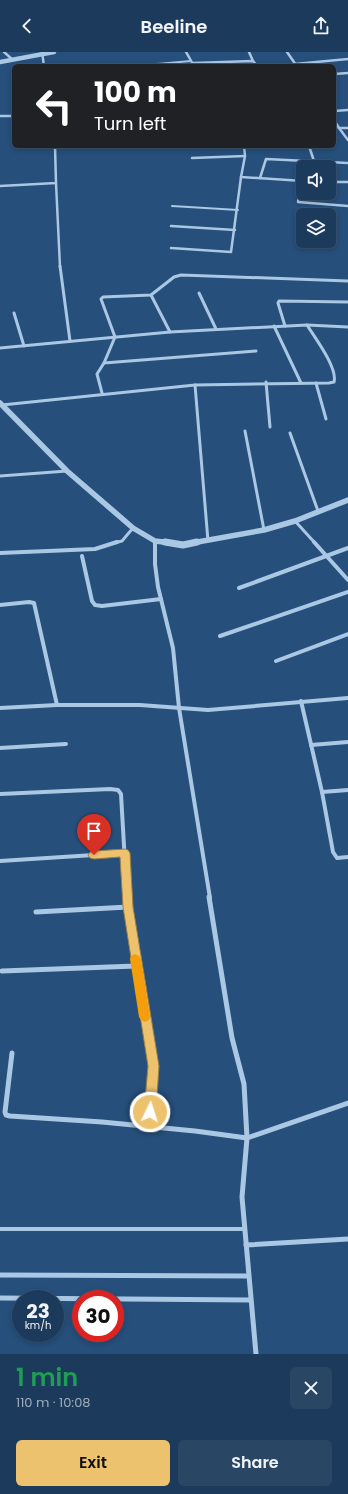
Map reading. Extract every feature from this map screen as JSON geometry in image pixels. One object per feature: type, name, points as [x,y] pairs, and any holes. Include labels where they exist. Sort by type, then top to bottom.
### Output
[{"type":"street","points":[[4,52],[12,60]]},
{"type":"street","points":[[0,62],[42,53],[54,52]]},
{"type":"street","points":[[186,52],[193,63],[253,61]]},
{"type":"street","points":[[249,52],[255,64]]},
{"type":"street","points":[[287,52],[295,64]]},
{"type":"street","points":[[42,53],[44,64]]},
{"type":"street","points":[[305,64],[348,59]]},
{"type":"street","points":[[336,74],[348,73]]},
{"type":"street","points":[[336,112],[348,110]]},
{"type":"street","points":[[0,116],[12,116]]},
{"type":"street","points":[[336,123],[348,140]]},
{"type":"street","points":[[339,128],[348,128]]},
{"type":"street","points":[[55,148],[60,273],[70,341]]},
{"type":"street","points":[[171,248],[231,252],[245,156],[244,148]]},
{"type":"street","points":[[310,148],[314,160]]},
{"type":"street","points":[[192,158],[245,156]]},
{"type":"street","points":[[260,178],[266,159],[296,160]]},
{"type":"street","points":[[336,162],[348,163]]},
{"type":"street","points":[[241,177],[296,181]]},
{"type":"street","points":[[336,182],[348,182]]},
{"type":"street","points":[[0,186],[56,183]]},
{"type":"street","points":[[298,200],[298,202],[348,206]]},
{"type":"street","points":[[170,226],[235,230]]},
{"type":"street","points":[[102,394],[97,374],[104,363],[115,337],[101,299],[106,296],[151,295],[177,275],[348,280]]},
{"type":"street","points":[[200,293],[216,329]]},
{"type":"street","points":[[151,295],[170,332]]},
{"type":"street","points":[[285,326],[278,303],[279,301],[348,302]]},
{"type":"street","points":[[14,313],[24,346]]},
{"type":"street","points":[[274,326],[301,383]]},
{"type":"street","points":[[0,348],[216,329],[274,326],[348,327]]},
{"type":"street","points":[[1,404],[195,385],[266,382],[334,382],[335,378],[330,363],[307,326]]},
{"type":"street","points":[[104,363],[256,351]]},
{"type":"street","points":[[266,382],[270,428]]},
{"type":"street","points":[[316,383],[326,419]]},
{"type":"street","points":[[195,385],[208,541]]},
{"type":"street","points":[[1,404],[67,471],[133,528],[155,541],[183,545],[264,530],[294,521],[348,500]]},
{"type":"street","points":[[245,431],[264,530]]},
{"type":"street","points":[[290,434],[318,511]]},
{"type":"street","points":[[0,476],[67,471]]},
{"type":"street","points":[[294,521],[348,580]]},
{"type":"street","points":[[0,553],[95,549],[122,541],[133,528]]},
{"type":"street","points":[[155,541],[155,564],[161,599],[173,648],[179,708],[232,1038],[244,1084],[247,1138],[242,1197],[256,1354]]},
{"type":"street","points":[[239,588],[348,548]]},
{"type":"street","points":[[82,556],[92,601],[95,605],[102,606],[161,599]]},
{"type":"street","points":[[220,636],[348,592]]},
{"type":"street","points":[[0,605],[29,602],[34,603],[57,705]]},
{"type":"street","points":[[276,661],[348,634]]},
{"type":"street","points":[[0,708],[57,705],[140,705],[208,710],[348,698]]},
{"type":"street","points":[[301,701],[322,792],[333,852],[337,858],[348,857]]},
{"type":"street","points":[[311,745],[348,742]]},
{"type":"street","points":[[0,748],[66,744]]},
{"type":"street","points":[[0,794],[118,790],[121,794],[128,907],[136,966],[153,1066],[149,1127]]},
{"type":"street","points":[[322,792],[348,790]]},
{"type":"street","points":[[0,861],[125,853]]},
{"type":"street","points":[[36,912],[128,907]]},
{"type":"street","points":[[2,971],[136,966]]},
{"type":"street","points":[[12,1053],[5,1112],[6,1115],[149,1127],[247,1138],[348,1104]]},
{"type":"street","points":[[246,1246],[348,1239]]},
{"type":"street","points":[[0,1275],[248,1276]]},
{"type":"street","points":[[0,1298],[250,1300]]},
{"type":"lane","points":[[157,64],[193,63]]},
{"type":"lane","points":[[172,206],[238,210]]},
{"type":"lane","points":[[0,1229],[244,1229]]},
{"type":"slow traffic","points":[[135,959],[145,1017]]},
{"type":"route","points":[[94,855],[125,853],[128,907],[136,966],[153,1066],[150,1112]]}]
